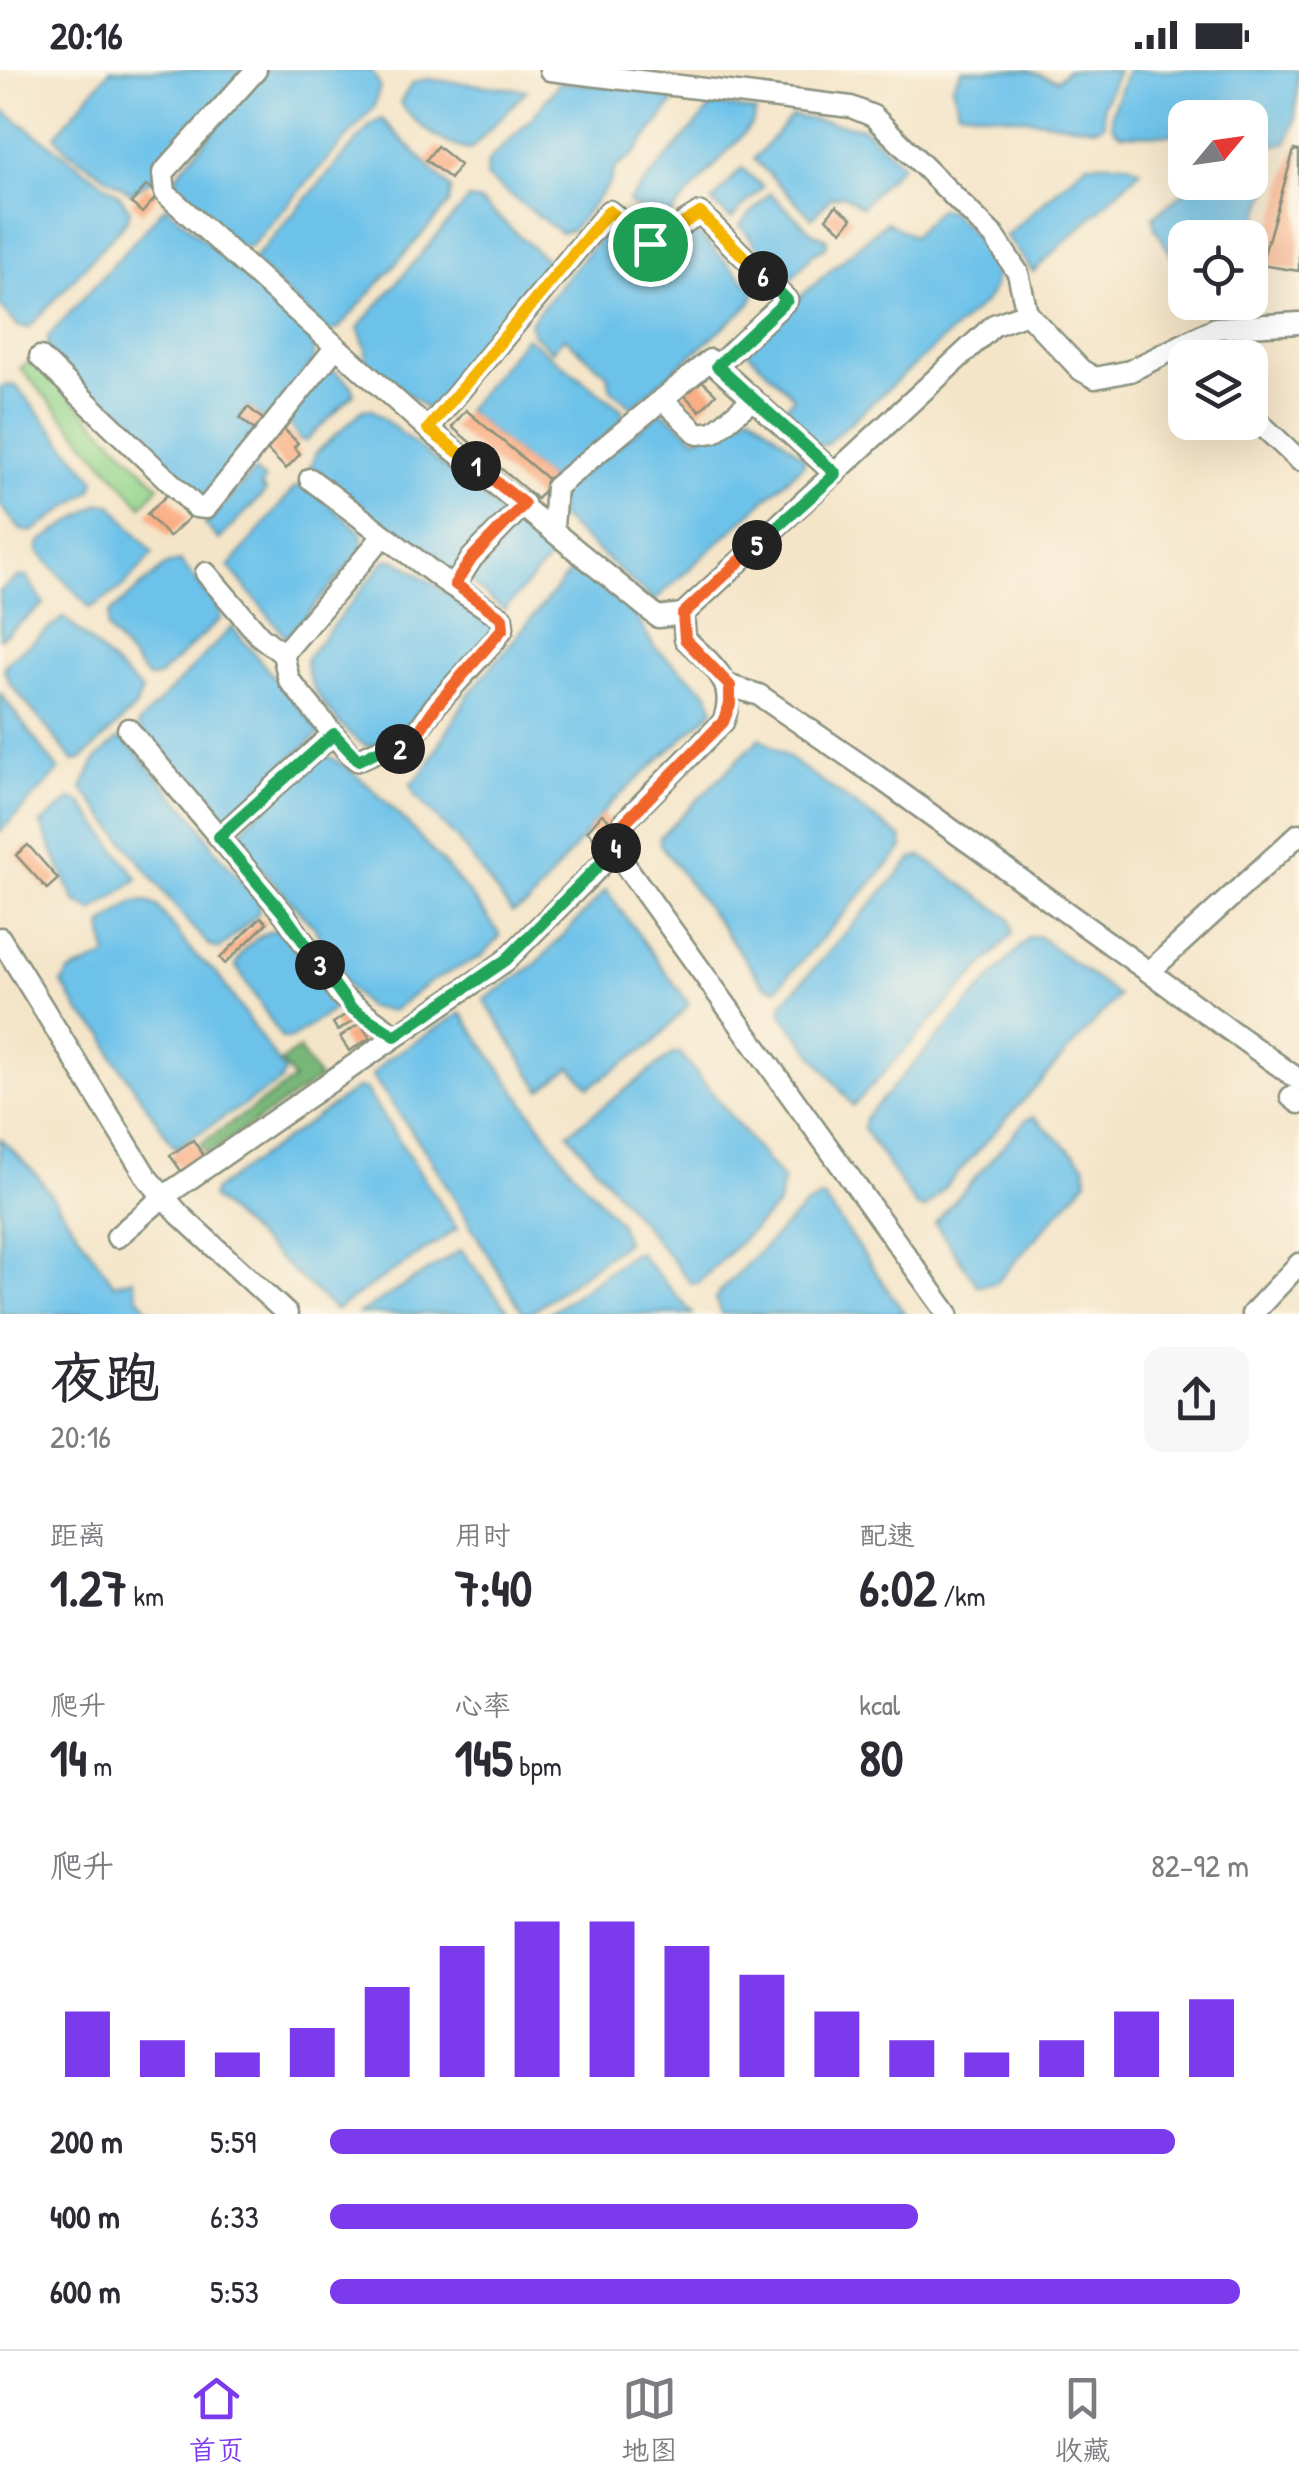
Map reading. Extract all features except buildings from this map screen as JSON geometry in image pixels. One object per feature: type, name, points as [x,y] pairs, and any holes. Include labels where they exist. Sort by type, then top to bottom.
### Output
[{"type":"street","points":[[256,70],[163,173],[164,193],[428,429],[554,528],[658,617],[683,614],[994,325],[1028,313]]},
{"type":"street","points":[[550,70],[850,108],[873,116],[994,236],[1018,272],[1028,313],[1081,370],[1095,378],[1168,357]]},
{"type":"street","points":[[428,429],[609,211],[650,244],[700,213],[787,300],[717,366]]},
{"type":"street","points":[[1203,340],[1231,324],[1299,324]]},
{"type":"street","points":[[40,357],[196,507],[206,508],[335,348]]},
{"type":"street","points":[[554,528],[556,486],[710,360],[836,474]]},
{"type":"street","points":[[662,398],[698,434],[714,432],[753,399]]},
{"type":"street","points":[[1268,431],[1299,460]]},
{"type":"street","points":[[206,572],[260,636],[284,654],[289,680],[358,760],[384,748],[404,750],[436,706],[495,640],[503,628],[502,618],[310,479]]},
{"type":"street","points":[[455,584],[472,558],[524,504]]},
{"type":"street","points":[[284,654],[384,535]]},
{"type":"street","points":[[683,614],[685,639],[730,686],[759,695],[1150,972],[1296,1093]]},
{"type":"street","points":[[117,1237],[163,1197],[506,960],[616,851],[624,823],[723,722],[730,704],[730,686]]},
{"type":"street","points":[[128,730],[219,837],[269,909],[340,995],[395,1036]]},
{"type":"street","points":[[219,837],[334,734]]},
{"type":"street","points":[[1150,972],[1299,834]]},
{"type":"street","points":[[616,851],[948,1314]]},
{"type":"street","points":[[0,938],[163,1197],[287,1314]]},
{"type":"street","points":[[1252,1314],[1299,1264]]},
{"type":"green space","points":[[29,362],[38,365],[159,486],[142,506],[20,368]]},
{"type":"green space","points":[[299,1049],[319,1079],[207,1155],[200,1144],[294,1080],[281,1061]]},
{"type":"water","points":[[110,70],[245,70],[153,178],[131,193],[68,151],[55,136]]},
{"type":"water","points":[[264,70],[371,70],[380,86],[374,107],[250,247],[239,247],[177,190],[176,176]]},
{"type":"water","points":[[962,70],[1026,70],[1057,80],[1067,70],[1118,70],[1103,106],[1104,124],[1096,128],[958,110],[953,85]]},
{"type":"water","points":[[1127,70],[1298,70],[1295,120],[1287,142],[1268,147],[1268,100],[1168,100],[1168,135],[1120,134],[1112,126],[1112,112]]},
{"type":"water","points":[[426,79],[527,90],[470,150],[431,133],[400,103],[412,83]]},
{"type":"water","points":[[560,82],[656,90],[674,101],[633,155],[615,168],[610,183],[572,230],[561,233],[486,177],[488,161],[532,118]]},
{"type":"water","points":[[714,104],[756,112],[752,124],[661,225],[628,202]]},
{"type":"water","points":[[0,108],[118,194],[130,210],[127,220],[29,328],[18,326],[0,306]]},
{"type":"water","points":[[792,116],[863,128],[902,164],[861,207],[844,195],[831,197],[812,218],[754,159]]},
{"type":"water","points":[[382,119],[451,189],[449,204],[338,329],[327,332],[252,261],[371,125]]},
{"type":"water","points":[[1087,163],[1126,163],[1141,170],[1033,272],[1006,236]]},
{"type":"water","points":[[742,168],[763,187],[731,219],[712,202]]},
{"type":"water","points":[[770,193],[810,231],[827,239],[826,247],[815,252],[791,279],[779,275],[740,225]]},
{"type":"water","points":[[468,199],[480,201],[550,263],[550,274],[431,412],[366,362],[366,348],[358,328]]},
{"type":"water","points":[[1174,200],[1265,200],[1257,220],[1168,220],[1168,249],[1153,217]]},
{"type":"water","points":[[166,206],[314,338],[314,361],[265,421],[248,407],[240,417],[257,432],[204,502],[48,351],[48,337]]},
{"type":"water","points":[[939,209],[949,210],[987,252],[995,275],[993,288],[986,301],[825,445],[816,445],[780,414],[794,397],[743,347],[886,222],[913,236]]},
{"type":"water","points":[[611,224],[644,251],[688,224],[755,291],[750,304],[632,407],[611,389],[607,374],[564,337],[552,351],[533,334],[530,322]]},
{"type":"water","points":[[526,337],[622,410],[623,426],[551,482],[466,410]]},
{"type":"water","points":[[332,369],[352,386],[354,394],[306,441],[301,441],[287,421],[322,373]]},
{"type":"water","points":[[16,386],[95,480],[92,490],[32,532],[21,530],[0,505],[0,388]]},
{"type":"water","points":[[371,409],[502,514],[450,576],[310,470],[315,454],[363,410]]},
{"type":"water","points":[[662,411],[696,438],[751,413],[804,457],[804,464],[654,601],[559,517],[558,493]]},
{"type":"water","points":[[254,471],[265,480],[261,487],[266,491],[219,540],[205,525]]},
{"type":"water","points":[[295,487],[310,488],[362,533],[362,550],[287,638],[229,567]]},
{"type":"water","points":[[99,504],[111,504],[153,553],[123,587],[90,608],[38,551],[40,542]]},
{"type":"water","points":[[515,522],[525,524],[555,553],[504,610],[470,582],[468,573]]},
{"type":"water","points":[[386,559],[398,561],[498,625],[401,741],[390,736],[369,747],[349,733],[328,709],[312,683],[306,659]]},
{"type":"water","points":[[180,561],[219,608],[221,618],[158,677],[148,678],[107,629],[109,614],[166,565]]},
{"type":"water","points":[[580,567],[610,596],[629,606],[655,648],[708,693],[714,710],[609,805],[528,905],[512,913],[458,840],[415,795],[411,784],[424,771],[469,694],[571,571]]},
{"type":"water","points":[[18,577],[27,577],[44,604],[0,639],[0,591]]},
{"type":"water","points":[[64,617],[142,691],[135,708],[82,759],[74,761],[10,683],[4,669],[8,661]]},
{"type":"water","points":[[232,627],[320,733],[225,819],[216,817],[142,736],[138,724]]},
{"type":"water","points":[[0,693],[59,771],[0,832]]},
{"type":"water","points":[[760,738],[901,837],[903,848],[776,989],[764,985],[660,844],[660,837]]},
{"type":"water","points":[[117,740],[125,740],[198,822],[215,850],[260,902],[258,914],[219,949],[209,945],[190,925],[82,788],[96,759]]},
{"type":"water","points":[[321,755],[337,761],[387,803],[444,864],[500,936],[482,956],[430,982],[392,1011],[367,1007],[348,986],[314,927],[242,847],[239,837],[247,823]]},
{"type":"water","points":[[71,799],[81,802],[138,879],[93,911],[75,901],[41,824]]},
{"type":"water","points":[[921,856],[1010,918],[1013,933],[853,1106],[782,1014],[783,1003],[912,859]]},
{"type":"water","points":[[606,890],[689,1004],[654,1043],[589,1087],[571,1067],[541,1090],[484,1000],[537,963]]},
{"type":"water","points":[[146,901],[157,906],[194,954],[217,974],[285,1072],[280,1082],[175,1148],[112,1055],[105,1035],[80,1013],[62,983],[69,973],[107,956],[102,925],[134,902]]},
{"type":"water","points":[[280,929],[335,1003],[331,1011],[290,1039],[282,1038],[236,966],[253,941]]},
{"type":"water","points":[[1038,936],[1118,996],[925,1209],[916,1206],[863,1128],[865,1118],[1029,937]]},
{"type":"water","points":[[461,1013],[568,1165],[620,1224],[626,1242],[530,1313],[523,1313],[431,1159],[372,1075],[386,1060]]},
{"type":"water","points":[[674,1053],[680,1053],[783,1181],[778,1205],[698,1283],[691,1283],[568,1133]]},
{"type":"water","points":[[357,1088],[365,1089],[457,1229],[335,1310],[211,1197],[214,1190]]},
{"type":"water","points":[[1034,1117],[1085,1164],[1087,1180],[996,1283],[978,1286],[935,1223],[1027,1119]]},
{"type":"water","points":[[0,1138],[37,1175],[114,1284],[133,1279],[138,1297],[152,1314],[0,1314]]},
{"type":"water","points":[[823,1197],[905,1314],[722,1314],[715,1299],[720,1291],[805,1206]]},
{"type":"water","points":[[461,1250],[511,1314],[359,1314]]},
{"type":"water","points":[[638,1252],[693,1314],[549,1314],[629,1256]]},
{"type":"route","points":[[609,211],[650,244],[700,213],[787,300],[717,366],[836,474],[683,614],[685,639],[730,686],[730,704],[723,722],[624,823],[616,851],[506,960],[395,1036],[351,1008],[284,914],[219,837],[334,734],[358,760],[384,748],[404,750],[436,706],[495,640],[503,628],[502,618],[455,584],[472,558],[524,504],[428,429],[609,211]]}]
